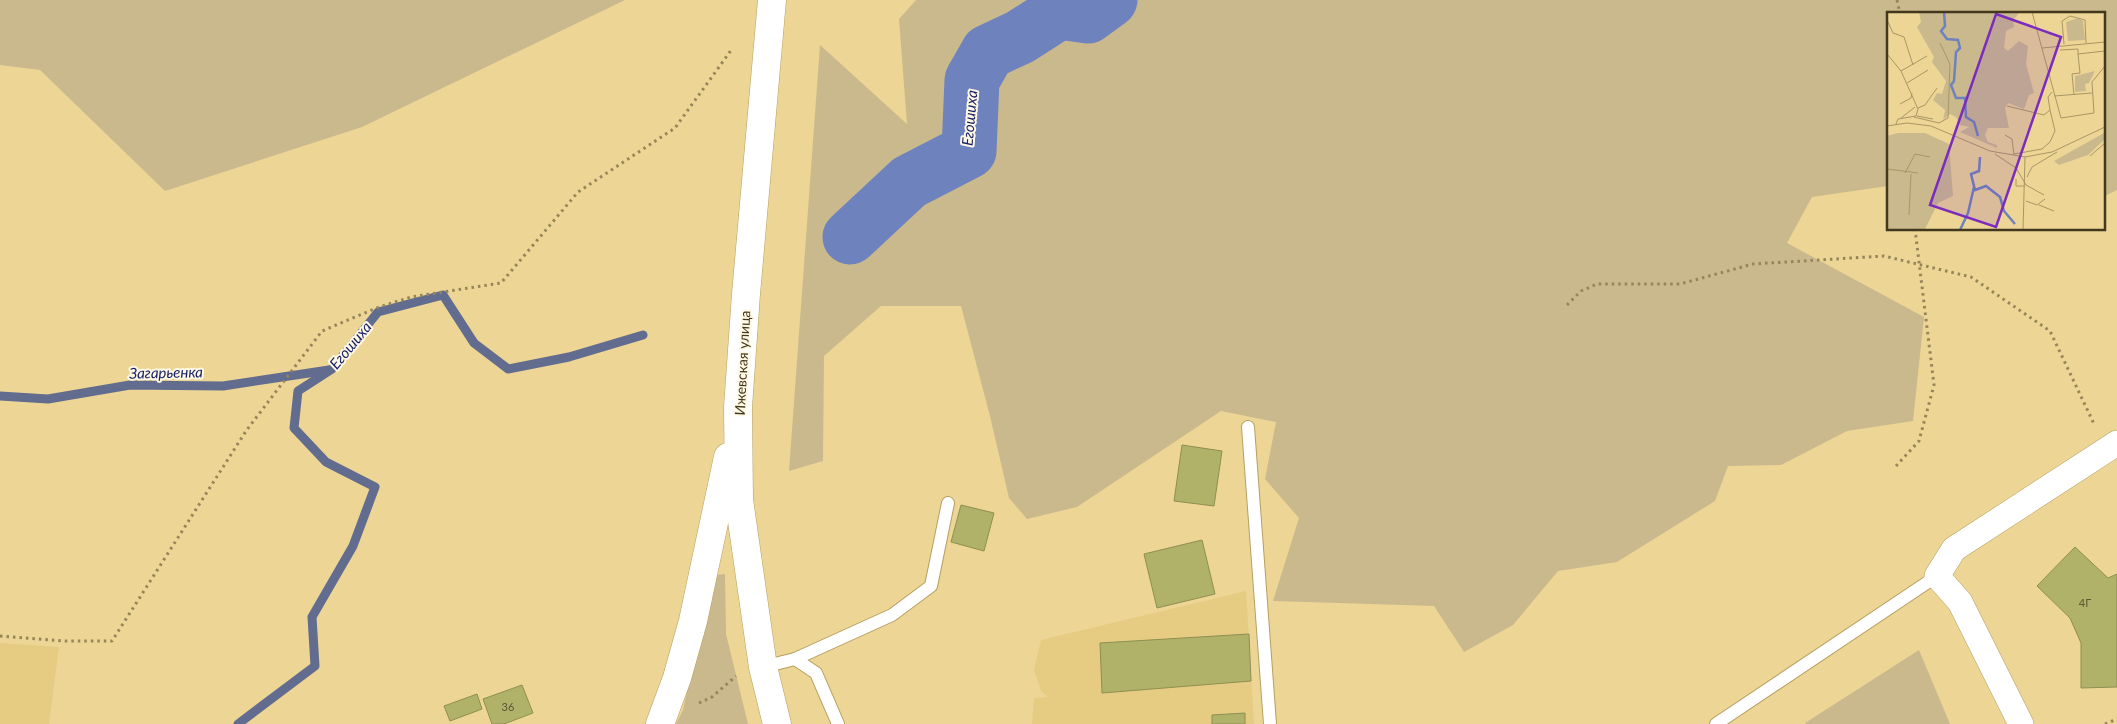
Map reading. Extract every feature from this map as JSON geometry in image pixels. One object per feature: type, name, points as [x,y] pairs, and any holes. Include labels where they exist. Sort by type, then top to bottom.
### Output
[{"type":"street","name":"Ижевская улица","points":[[772,0],[738,407],[739,500],[764,667],[777,724]]},
{"type":"street","points":[[660,724],[677,678],[693,621],[738,407]]},
{"type":"street","points":[[2021,724],[1960,602],[1936,576],[1954,549],[2112,446]]},
{"type":"lane","points":[[1248,427],[1270,724]]},
{"type":"lane","points":[[764,667],[795,659],[892,615],[931,586],[948,503]]},
{"type":"lane","points":[[1716,724],[1936,576]]},
{"type":"lane","points":[[795,659],[816,673],[838,724]]},
{"type":"path","points":[[0,636],[65,642],[112,640],[246,430],[300,357],[322,331],[379,307],[411,297],[500,283],[578,192],[675,128],[732,49]]},
{"type":"path","points":[[1896,466],[1919,441],[1934,385],[1915,230]]},
{"type":"path","points":[[1567,305],[1581,291],[1597,284],[1680,284],[1753,264],[1884,256],[1971,277],[2050,331],[2112,446]]},
{"type":"path","points":[[2105,724],[2117,718]]},
{"type":"shaded area","points":[[0,0],[625,0],[362,127],[165,191],[40,70],[0,65]]},
{"type":"shaded area","points":[[916,0],[2117,0],[2117,190],[2104,196],[2104,12],[1887,12],[1887,186],[1812,197],[1787,243],[1924,317],[1913,421],[1847,431],[1781,465],[1728,466],[1715,501],[1617,562],[1558,571],[1513,625],[1464,652],[1434,606],[1273,601],[1299,518],[1265,479],[1276,422],[1221,411],[1077,507],[1027,519],[1009,498],[961,306],[881,306],[824,356],[823,461],[789,471],[820,45],[907,124],[899,19]]},
{"type":"shaded area","points":[[725,574],[726,634],[748,724],[676,724],[683,710],[703,619],[716,575]]},
{"type":"shaded area","points":[[1246,591],[1254,724],[1032,724],[1034,698],[1048,697],[1041,691],[1034,670],[1041,640]]},
{"type":"shaded area","points":[[0,643],[59,647],[49,724],[0,724]]},
{"type":"shaded area","points":[[1919,650],[1950,724],[1805,723]]},
{"type":"building","points":[[1182,445],[1222,451],[1214,506],[1174,501]]},
{"type":"building","points":[[961,505],[994,513],[984,551],[951,542]]},
{"type":"building","points":[[1202,540],[1215,594],[1157,608],[1144,554]]},
{"type":"building","points":[[2075,547],[2108,578],[2117,574],[2117,687],[2081,688],[2081,643],[2070,618],[2037,586]]},
{"type":"building","points":[[1249,634],[1251,681],[1102,693],[1100,643]]},
{"type":"building","points":[[522,685],[533,713],[504,724],[492,724],[483,699]]},
{"type":"building","points":[[477,694],[482,709],[450,721],[444,706]]},
{"type":"building","points":[[1245,713],[1245,724],[1212,724],[1212,715]]},
{"type":"waterway","name":"Егошиха","points":[[850,237],[909,182],[969,151],[972,80],[988,52],[1020,37],[1059,12],[1088,16],[1110,0]]},
{"type":"waterway","name":"Егошиха","points":[[238,724],[315,666],[312,617],[353,546],[375,487],[326,462],[294,428],[298,391],[332,369],[378,312],[443,295],[474,343],[508,369],[569,357],[643,335]]},
{"type":"waterway","name":"Загарьенка","points":[[0,396],[48,399],[130,385],[223,386],[329,370]]}]
